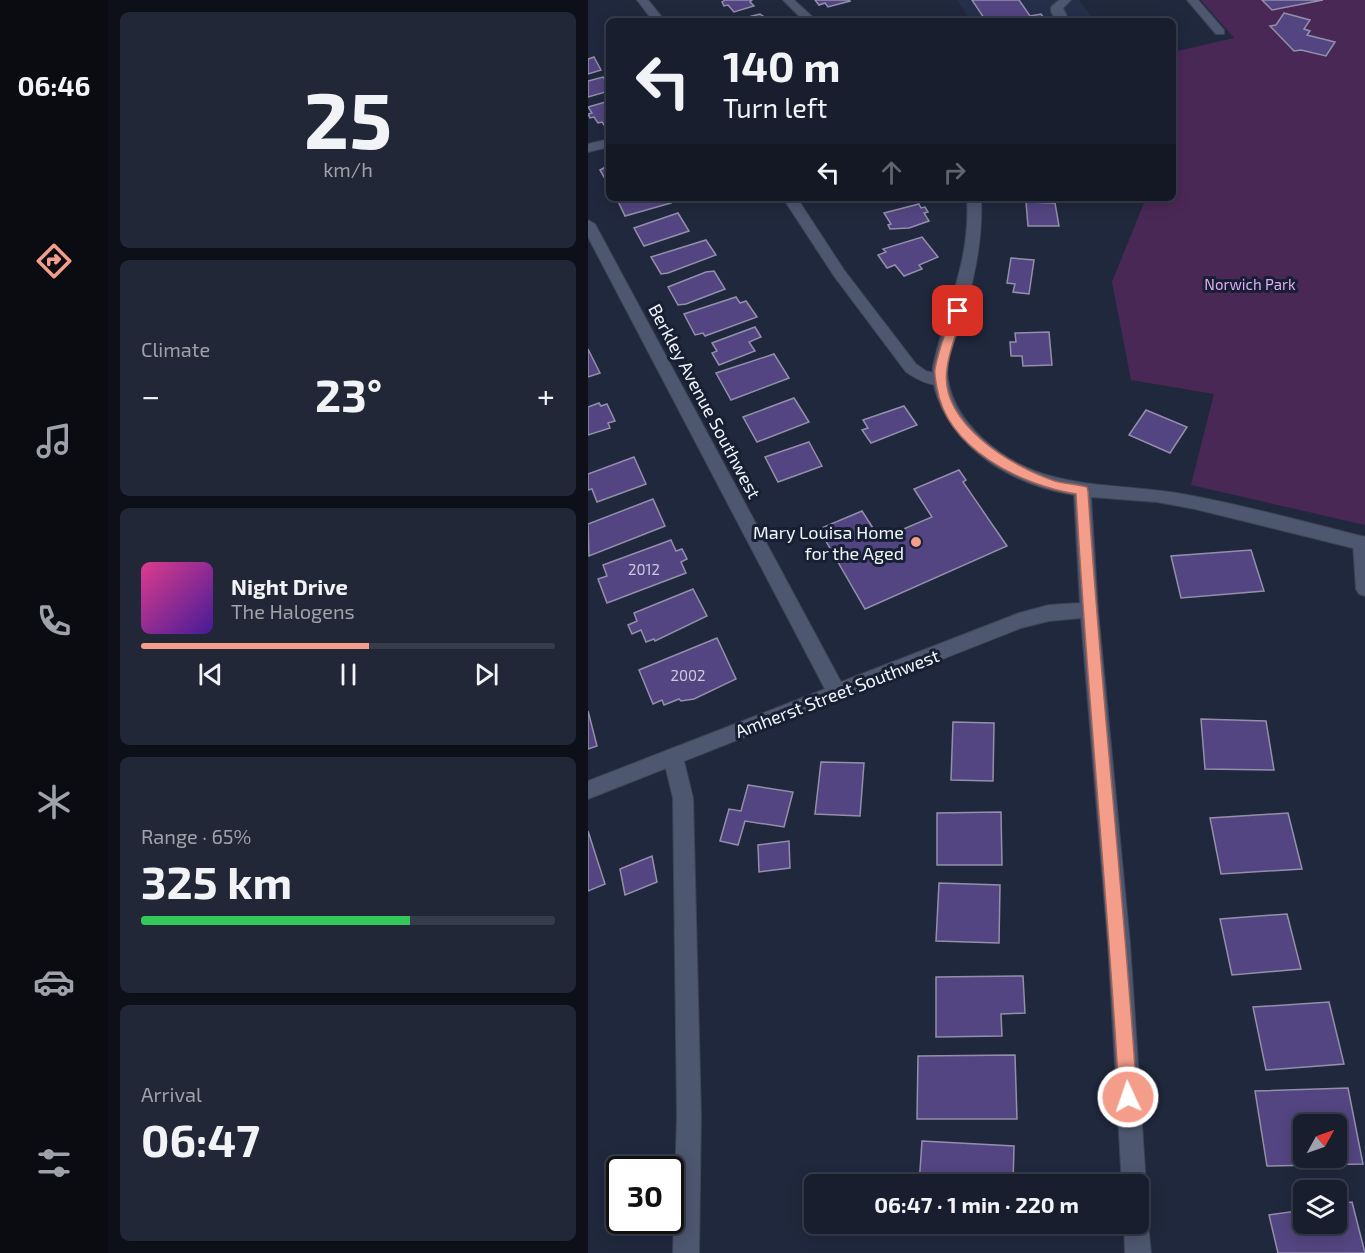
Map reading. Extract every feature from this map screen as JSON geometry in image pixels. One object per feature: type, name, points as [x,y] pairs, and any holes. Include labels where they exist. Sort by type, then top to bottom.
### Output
[{"type":"street","points":[[642,0],[656,18]]},
{"type":"street","points":[[788,0],[808,18]]},
{"type":"street","points":[[1061,18],[1057,7],[1066,0]]},
{"type":"street","points":[[1192,0],[1220,32]]},
{"type":"street","points":[[588,148],[606,144]]},
{"type":"street","points":[[792,201],[839,273],[911,368],[921,375],[940,380]]},
{"type":"street","points":[[974,201],[974,241],[963,291],[940,371],[945,401],[957,422],[971,438],[996,458],[1054,486],[1082,491],[1170,498],[1364,543],[1365,589]]},
{"type":"street","name":"Berkley Avenue Southwest","points":[[588,224],[836,692]]},
{"type":"street","points":[[1082,491],[1089,610],[1119,944],[1133,1174]]},
{"type":"street","name":"Amherst Street Southwest","points":[[588,790],[1019,621],[1049,613],[1089,610]]},
{"type":"street","points":[[673,757],[683,798],[689,1116],[686,1253]]},
{"type":"street","points":[[1137,1234],[1138,1253]]},
{"type":"shaded area","points":[[957,0],[1079,0],[1093,18],[968,18]]},
{"type":"green space","name":"Norwich Park","points":[[1201,0],[1365,0],[1365,525],[1191,485],[1214,394],[1131,380],[1112,282],[1145,201],[1176,201],[1176,51],[1234,38]]},
{"type":"building","points":[[752,0],[750,2],[754,6],[734,12],[728,5],[724,6],[722,2]]},
{"type":"building","points":[[815,0],[850,1],[828,7],[825,3],[819,5]]},
{"type":"building","points":[[972,0],[1019,0],[1030,16],[1041,14],[1044,18],[984,18]]},
{"type":"building","points":[[1262,0],[1323,0],[1272,10]]},
{"type":"building","points":[[1284,13],[1310,20],[1304,29],[1310,31],[1307,35],[1335,42],[1326,56],[1301,50],[1294,51],[1270,26],[1276,25]]},
{"type":"building","points":[[760,14],[766,18],[744,18]]},
{"type":"building","points":[[594,57],[601,70],[588,74],[588,59]]},
{"type":"building","points":[[603,77],[606,81],[606,92],[588,97],[588,81]]},
{"type":"building","points":[[606,102],[606,125],[598,123],[594,117],[590,118],[588,114],[592,113],[588,107]]},
{"type":"building","points":[[606,167],[606,180],[600,170]]},
{"type":"building","points":[[618,201],[670,201],[671,203],[625,216]]},
{"type":"building","points":[[1026,202],[1055,203],[1059,226],[1028,226]]},
{"type":"building","points":[[919,204],[928,212],[924,213],[929,221],[909,228],[890,229],[888,225],[891,224],[884,213]]},
{"type":"building","points":[[678,213],[689,231],[644,246],[634,228]]},
{"type":"building","points":[[922,237],[938,257],[919,265],[922,269],[904,276],[895,265],[887,268],[878,255],[886,252],[883,249]]},
{"type":"building","points":[[706,240],[716,255],[668,273],[661,274],[651,257]]},
{"type":"building","points":[[1011,258],[1034,260],[1029,294],[1013,292],[1015,284],[1007,283]]},
{"type":"building","points":[[714,271],[725,289],[678,305],[668,287]]},
{"type":"building","points":[[736,297],[740,303],[746,301],[757,317],[705,336],[703,333],[695,335],[684,314]]},
{"type":"building","points":[[755,327],[761,337],[749,342],[755,351],[719,365],[712,353],[717,351],[712,343]]},
{"type":"building","points":[[1049,332],[1052,365],[1023,366],[1022,356],[1011,356],[1010,342],[1016,342],[1015,333]]},
{"type":"building","points":[[588,349],[600,373],[588,377]]},
{"type":"building","points":[[774,354],[789,378],[731,400],[716,373]]},
{"type":"building","points":[[794,398],[809,422],[757,442],[743,417]]},
{"type":"building","points":[[599,403],[601,406],[607,404],[615,421],[608,423],[610,428],[588,435],[588,407]]},
{"type":"building","points":[[904,406],[917,425],[871,443],[862,430],[868,428],[863,420]]},
{"type":"building","points":[[1146,410],[1187,427],[1170,453],[1129,435]]},
{"type":"building","points":[[809,442],[822,466],[778,482],[765,457]]},
{"type":"building","points":[[634,457],[646,484],[597,502],[592,489],[588,490],[588,474]]},
{"type":"building","name":"Mary Louisa Home for the Aged","points":[[959,470],[966,480],[963,482],[1007,546],[865,609],[819,529],[862,511],[880,539],[932,517],[914,489]]},
{"type":"building","points":[[653,499],[665,526],[589,556],[588,524]]},
{"type":"building","points":[[671,540],[676,551],[682,549],[687,559],[681,562],[686,573],[607,603],[598,579],[607,576],[603,565]]},
{"type":"building","points":[[1251,550],[1264,591],[1181,598],[1171,556]]},
{"type":"building","points":[[693,589],[707,616],[655,641],[654,639],[646,642],[641,630],[632,634],[628,625],[637,621],[634,613]]},
{"type":"building","points":[[717,638],[736,679],[694,699],[681,701],[679,699],[664,705],[662,700],[653,704],[639,670]]},
{"type":"building","points":[[588,711],[597,746],[588,749]]},
{"type":"building","points":[[1201,719],[1266,721],[1274,770],[1205,769]]},
{"type":"building","points":[[953,722],[994,723],[993,781],[951,780]]},
{"type":"building","points":[[821,762],[864,763],[860,816],[815,814]]},
{"type":"building","points":[[748,785],[793,792],[784,827],[745,821],[738,845],[720,841],[729,809],[741,811]]},
{"type":"building","points":[[1001,812],[1002,865],[937,865],[937,813]]},
{"type":"building","points":[[1288,813],[1302,869],[1221,874],[1210,818]]},
{"type":"building","points":[[588,831],[605,884],[588,891]]},
{"type":"building","points":[[789,841],[790,868],[759,872],[758,845]]},
{"type":"building","points":[[652,856],[657,882],[625,895],[620,869]]},
{"type":"building","points":[[939,883],[1000,885],[999,943],[936,941]]},
{"type":"building","points":[[1287,914],[1301,969],[1232,975],[1220,919]]},
{"type":"building","points":[[1023,976],[1025,1013],[1001,1014],[1002,1036],[936,1037],[936,977]]},
{"type":"building","points":[[1329,1002],[1344,1064],[1266,1070],[1253,1007]]},
{"type":"building","points":[[1015,1055],[1017,1119],[917,1119],[918,1056]]},
{"type":"building","points":[[1348,1088],[1363,1164],[1347,1164],[1347,1114],[1293,1114],[1293,1165],[1267,1166],[1255,1091]]},
{"type":"building","points":[[922,1141],[1014,1146],[1013,1174],[920,1174]]},
{"type":"building","points":[[1352,1202],[1365,1253],[1278,1253],[1269,1215],[1293,1212],[1293,1234],[1347,1234],[1347,1203]]},
{"type":"place","name":"Mary Louisa Home for the Aged","points":[[916,542]]},
{"type":"route","points":[[958,311],[940,371],[945,401],[957,422],[971,438],[996,458],[1021,472],[1054,486],[1082,491],[1089,610],[1119,944],[1128,1097]]}]
